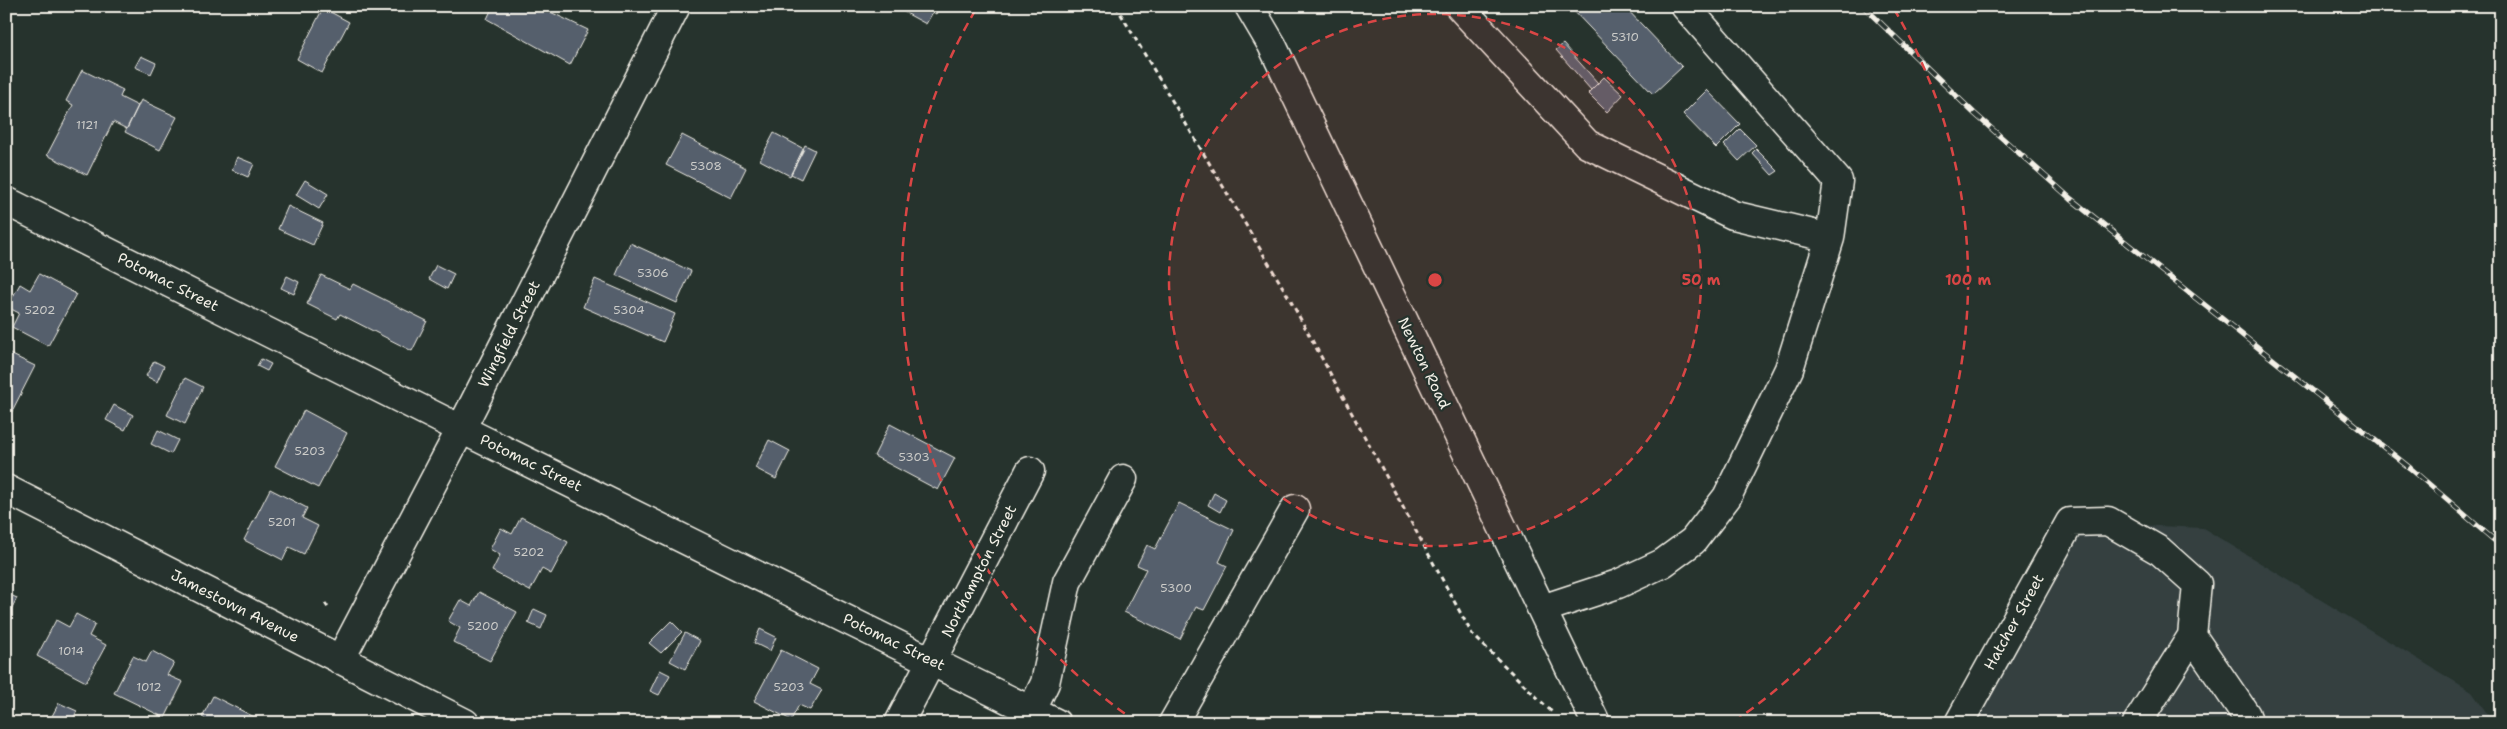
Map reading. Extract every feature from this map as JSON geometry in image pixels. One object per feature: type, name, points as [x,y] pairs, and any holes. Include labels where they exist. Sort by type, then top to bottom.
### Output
[{"type":"street","name":"Wingfield Street","points":[[340,660],[461,429],[676,6]]},
{"type":"street","name":"Newton Road","points":[[1249,6],[1272,44],[1596,723]]},
{"type":"street","points":[[1459,6],[1587,144],[1733,215],[1830,238]]},
{"type":"street","points":[[1542,609],[1618,584],[1663,563],[1693,541],[1727,497],[1789,369],[1830,238],[1838,181],[1685,6]]},
{"type":"street","name":"Potomac Street","points":[[6,200],[461,429],[1056,723]]},
{"type":"street","name":"Northampton Street","points":[[899,723],[1030,471]]},
{"type":"street","points":[[1032,710],[1045,683],[1067,582],[1123,479]]},
{"type":"street","name":"Jamestown Avenue","points":[[6,488],[465,723]]},
{"type":"street","points":[[1173,723],[1295,509]]},
{"type":"street","name":"Hatcher Street","points":[[1959,723],[2070,522],[2108,521],[2160,550],[2196,584],[2192,636]]},
{"type":"street","points":[[2137,723],[2192,636],[2246,714],[2248,723]]},
{"type":"path","points":[[1116,6],[1288,296],[1472,634],[1557,716]]},
{"type":"shaded area","points":[[2070,522],[2203,528],[2472,692],[2494,723],[1971,723]]},
{"type":"building","points":[[493,6],[538,6],[588,30],[570,65],[487,19]]},
{"type":"building","points":[[907,6],[940,6],[936,14],[933,12],[926,24],[904,12]]},
{"type":"building","points":[[1569,6],[1624,6],[1682,67],[1653,94]]},
{"type":"building","points":[[323,8],[349,22],[322,73],[297,59]]},
{"type":"building","points":[[1563,44],[1598,83],[1591,90],[1556,50]]},
{"type":"building","points":[[141,56],[156,63],[151,74],[135,67]]},
{"type":"building","points":[[82,70],[123,90],[120,97],[138,106],[127,129],[113,122],[87,175],[47,155],[73,105],[66,101]]},
{"type":"building","points":[[1604,77],[1623,95],[1607,112],[1588,93]]},
{"type":"building","points":[[1707,90],[1740,124],[1716,148],[1683,114]]},
{"type":"building","points":[[141,100],[177,117],[160,150],[125,132]]},
{"type":"building","points":[[1740,129],[1756,145],[1739,161],[1724,145]]},
{"type":"building","points":[[774,133],[804,149],[790,176],[760,160]]},
{"type":"building","points":[[682,135],[746,168],[731,198],[666,165]]},
{"type":"building","points":[[805,145],[815,150],[801,179],[791,174]]},
{"type":"building","points":[[1756,149],[1778,171],[1772,175],[1752,153]]},
{"type":"building","points":[[237,157],[254,164],[248,177],[232,170]]},
{"type":"building","points":[[305,180],[328,194],[319,209],[296,195]]},
{"type":"building","points":[[288,206],[323,223],[313,245],[278,229]]},
{"type":"building","points":[[630,243],[691,271],[677,303],[616,275]]},
{"type":"building","points":[[436,265],[454,274],[447,289],[429,279]]},
{"type":"building","points":[[39,274],[76,294],[48,346],[12,327],[19,313],[7,307],[20,284],[30,290]]},
{"type":"building","points":[[321,275],[350,289],[353,284],[427,321],[412,351],[340,314],[337,319],[307,304]]},
{"type":"building","points":[[287,276],[299,282],[294,294],[281,288]]},
{"type":"building","points":[[595,279],[675,314],[663,342],[583,307]]},
{"type":"building","points":[[6,352],[35,366],[8,419],[6,418]]},
{"type":"building","points":[[261,359],[271,364],[267,371],[257,366]]},
{"type":"building","points":[[154,361],[164,366],[157,382],[146,376]]},
{"type":"building","points":[[185,378],[203,387],[185,424],[167,415]]},
{"type":"building","points":[[114,405],[133,415],[125,430],[106,420]]},
{"type":"building","points":[[304,410],[347,433],[318,488],[275,466]]},
{"type":"building","points":[[890,424],[955,458],[938,490],[874,456]]},
{"type":"building","points":[[158,430],[178,440],[171,454],[151,444]]},
{"type":"building","points":[[769,440],[790,451],[776,479],[755,468]]},
{"type":"building","points":[[270,489],[307,508],[302,518],[318,526],[304,554],[289,547],[283,560],[244,540]]},
{"type":"building","points":[[1214,493],[1226,500],[1220,512],[1208,505]]},
{"type":"building","points":[[1179,503],[1234,530],[1219,562],[1227,566],[1204,610],[1196,607],[1180,639],[1124,612],[1146,569],[1137,565],[1147,545],[1155,549]]},
{"type":"building","points":[[521,517],[568,542],[551,574],[542,569],[530,591],[492,571],[500,555],[490,549],[501,528],[512,534]]},
{"type":"building","points":[[479,592],[517,612],[490,661],[453,642],[460,628],[448,621],[460,600],[471,606]]},
{"type":"building","points":[[6,593],[17,598],[6,619]]},
{"type":"building","points":[[534,609],[547,615],[541,629],[528,623]]},
{"type":"building","points":[[76,614],[95,624],[89,636],[106,645],[86,682],[37,656],[56,620],[69,627]]},
{"type":"building","points":[[671,621],[682,632],[661,653],[649,643]]},
{"type":"building","points":[[760,629],[776,637],[770,651],[754,643]]},
{"type":"building","points":[[685,633],[700,641],[685,669],[670,661]]},
{"type":"building","points":[[781,650],[818,669],[810,684],[822,690],[810,710],[799,705],[791,720],[754,701]]},
{"type":"building","points":[[152,651],[174,663],[167,675],[183,682],[165,718],[114,693],[133,656],[146,662]]},
{"type":"building","points":[[660,670],[670,675],[659,695],[650,691]]},
{"type":"building","points":[[213,696],[266,723],[212,723],[202,717]]},
{"type":"building","points":[[59,703],[77,711],[71,723],[65,723],[52,716]]},
{"type":"railway","points":[[1863,6],[1975,114],[2071,199],[2410,468],[2501,546]]}]
